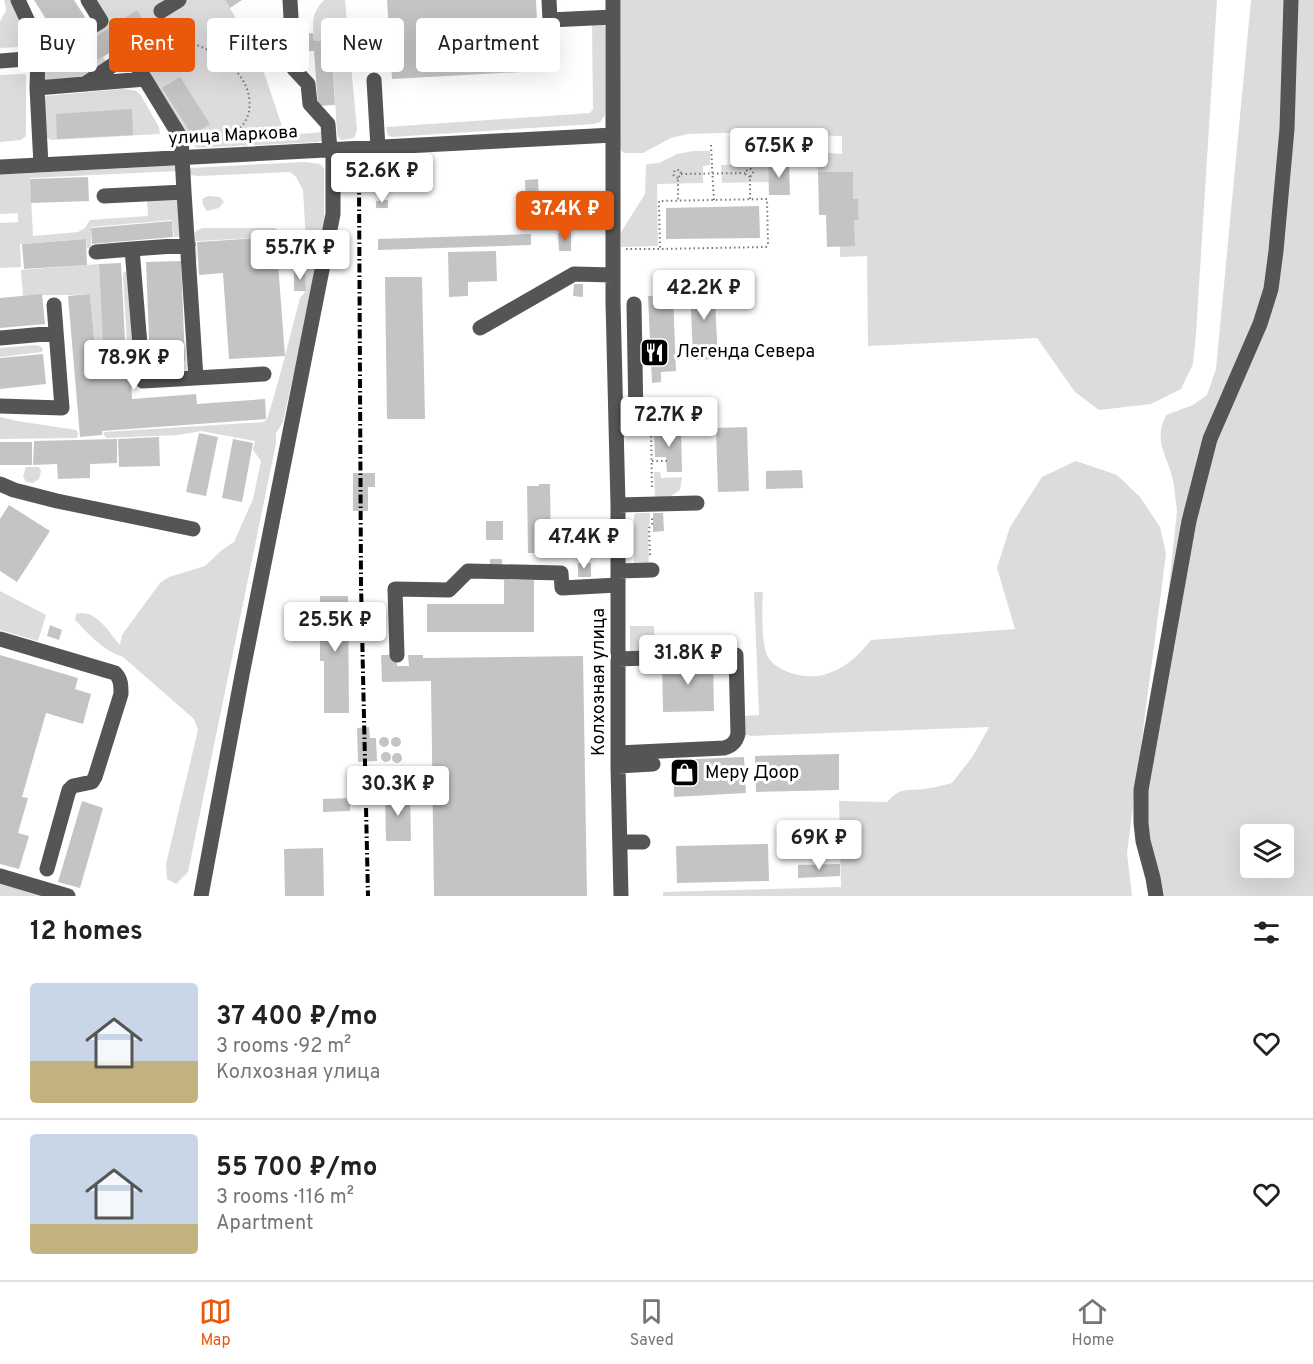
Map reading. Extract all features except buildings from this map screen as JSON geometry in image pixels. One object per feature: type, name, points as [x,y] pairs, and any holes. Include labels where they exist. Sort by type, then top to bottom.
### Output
[{"type":"street","points":[[18,0],[25,18]]},
{"type":"street","points":[[88,0],[101,21],[97,23]]},
{"type":"street","points":[[160,12],[179,0]]},
{"type":"street","points":[[201,896],[244,664],[333,214],[328,124],[310,104],[308,84],[294,69],[290,0]]},
{"type":"street","points":[[549,0],[550,20],[613,18]]},
{"type":"street","name":"Колхозная улица","points":[[613,0],[613,274],[618,505],[618,759],[621,896]]},
{"type":"street","points":[[1155,896],[1154,878],[1143,841],[1142,790],[1189,521],[1210,439],[1260,324],[1271,289],[1287,129],[1291,0]]},
{"type":"street","points":[[0,61],[18,59]]},
{"type":"street","points":[[85,84],[109,68]]},
{"type":"street","points":[[39,72],[37,88],[41,165]]},
{"type":"street","points":[[141,72],[181,138],[196,378]]},
{"type":"street","points":[[37,88],[145,79]]},
{"type":"street","points":[[374,80],[378,148]]},
{"type":"street","name":"улица Маркова","points":[[0,167],[613,135]]},
{"type":"street","points":[[104,196],[184,192]]},
{"type":"street","points":[[96,252],[188,245]]},
{"type":"street","points":[[132,249],[143,381],[264,374]]},
{"type":"street","points":[[480,328],[574,274],[613,274]]},
{"type":"street","points":[[616,420],[645,422],[634,304]]},
{"type":"street","points":[[0,406],[62,408],[54,305]]},
{"type":"street","points":[[0,338],[56,333]]},
{"type":"street","points":[[0,484],[57,501],[193,529]]},
{"type":"street","points":[[618,505],[698,503]]},
{"type":"street","points":[[397,655],[395,589],[448,590],[468,571],[561,573],[562,588],[651,570]]},
{"type":"street","points":[[0,639],[115,673],[120,678],[121,694],[95,777],[92,782],[73,786],[69,790],[47,869]]},
{"type":"street","points":[[618,658],[736,655],[738,734],[730,746],[724,748],[618,759]]},
{"type":"street","points":[[618,759],[653,764]]},
{"type":"street","points":[[620,842],[643,842]]},
{"type":"street","points":[[0,876],[68,896]]},
{"type":"path","points":[[195,45],[226,62],[238,72],[249,93],[249,110],[245,122],[226,145]]},
{"type":"path","points":[[711,145],[714,200]]},
{"type":"path","points":[[678,201],[678,177],[681,174],[745,172],[747,169],[754,173],[750,177],[750,199]]},
{"type":"path","points":[[678,177],[673,175],[675,170],[680,170],[681,174]]},
{"type":"path","points":[[745,172],[750,177]]},
{"type":"path","points":[[626,249],[660,249],[767,246],[767,199],[659,201],[660,249]]},
{"type":"path","points":[[645,422],[652,461],[652,524],[649,528],[651,570]]},
{"type":"path","points":[[652,461],[667,461]]},
{"type":"shaded area","points":[[4,0],[15,0],[22,18],[18,18],[18,47],[0,48],[0,23],[6,11]]},
{"type":"shaded area","points":[[95,0],[167,0],[163,15],[187,0],[225,0],[236,18],[207,18],[207,72],[264,72],[285,135],[324,132],[323,140],[320,142],[197,148],[191,143],[147,72],[195,72],[195,18],[142,18],[137,10],[124,18],[109,18],[109,28],[97,36],[97,27],[103,23]]},
{"type":"shaded area","points":[[324,0],[345,0],[347,18],[321,18],[321,41],[314,41],[314,15]]},
{"type":"shaded area","points":[[621,0],[1217,0],[1196,334],[1193,364],[1181,389],[1151,404],[1099,410],[1075,392],[1037,338],[868,346],[867,256],[840,257],[840,246],[854,220],[859,220],[858,199],[853,199],[853,172],[818,172],[817,163],[789,163],[788,156],[796,150],[842,154],[842,136],[688,134],[671,138],[643,153],[624,153],[620,150]]},
{"type":"shaded area","points":[[1251,0],[1313,0],[1313,896],[1154,896],[1145,812],[1177,511],[1173,480],[1162,446],[1161,432],[1166,415],[1193,405],[1207,395],[1216,369]]},
{"type":"shaded area","points":[[592,25],[604,25],[605,28],[605,115],[600,122],[392,137],[388,135],[386,127],[590,113],[593,109]]},
{"type":"shaded area","points":[[103,57],[107,63],[97,70],[97,58],[98,60]]},
{"type":"shaded area","points":[[43,72],[95,72],[85,79],[49,83],[43,78]]},
{"type":"shaded area","points":[[333,72],[352,72],[357,130],[354,138],[341,140],[337,131]]},
{"type":"shaded area","points":[[0,75],[26,75],[26,136],[21,140],[0,142]]},
{"type":"shaded area","points":[[123,89],[140,94],[159,127],[160,134],[52,140],[47,138],[44,100],[46,96]]},
{"type":"shaded area","points":[[693,151],[710,151],[710,165],[703,166],[703,183],[657,184],[658,246],[621,247],[621,232],[645,194],[646,165]]},
{"type":"shaded area","points":[[304,162],[320,164],[324,168],[324,221],[320,238],[320,253],[283,422],[276,433],[276,443],[188,872],[176,884],[167,879],[166,864],[198,730],[194,719],[123,657],[97,642],[75,620],[76,614],[83,613],[96,618],[120,645],[122,635],[160,583],[169,577],[205,566],[234,542],[253,499],[261,461],[253,450],[255,441],[201,431],[179,435],[106,438],[103,433],[264,422],[267,419],[300,298],[306,291],[307,259],[303,190],[296,177],[290,172],[198,176],[187,172],[189,168]]},
{"type":"shaded area","points":[[768,164],[769,182],[722,183],[721,165]]},
{"type":"shaded area","points":[[175,166],[178,171],[30,178],[33,236],[78,232],[85,228],[90,220],[148,216],[147,199],[178,199],[180,237],[174,237],[172,220],[91,227],[91,248],[87,248],[86,239],[20,244],[21,267],[0,268],[0,223],[18,222],[18,213],[0,214],[0,173]]},
{"type":"shaded area","points":[[208,196],[220,197],[224,202],[219,208],[207,211],[202,199]]},
{"type":"shaded area","points":[[203,228],[275,228],[278,231],[273,237],[197,241],[197,259],[194,261],[191,238],[197,230]]},
{"type":"shaded area","points":[[99,264],[105,364],[104,369],[97,370],[90,294],[23,296],[21,270]]},
{"type":"shaded area","points":[[128,271],[135,339],[127,342],[123,277]]},
{"type":"shaded area","points":[[35,345],[43,349],[42,352],[0,357],[0,348]]},
{"type":"shaded area","points":[[0,417],[76,430],[78,436],[76,438],[0,439]]},
{"type":"shaded area","points":[[1076,461],[1117,475],[1140,497],[1160,527],[1166,554],[1127,853],[1132,896],[663,896],[663,892],[841,887],[839,801],[887,802],[896,794],[904,791],[927,789],[952,783],[973,756],[989,727],[751,736],[743,734],[742,716],[759,715],[754,592],[763,592],[763,635],[768,657],[777,667],[805,676],[821,675],[838,669],[861,652],[871,640],[1015,629],[997,568],[1010,527],[1042,477]]},
{"type":"shaded area","points":[[26,467],[39,467],[41,471],[39,479],[33,483],[26,482],[23,476]]},
{"type":"shaded area","points":[[654,472],[660,472],[661,478],[682,477],[680,490],[668,498],[655,499]]},
{"type":"shaded area","points":[[650,513],[649,567],[634,564],[634,515]]},
{"type":"shaded area","points":[[0,591],[46,615],[38,641],[0,630]]},
{"type":"shaded area","points":[[630,626],[654,626],[655,653],[630,651]]},
{"type":"shaded area","points":[[0,884],[44,896],[0,896]]},
{"type":"railway","points":[[359,181],[361,584],[368,896]]},
{"type":"place","name":"Легенда Севера","points":[[655,352]]},
{"type":"place","name":"Меру Доор","points":[[684,773]]}]
